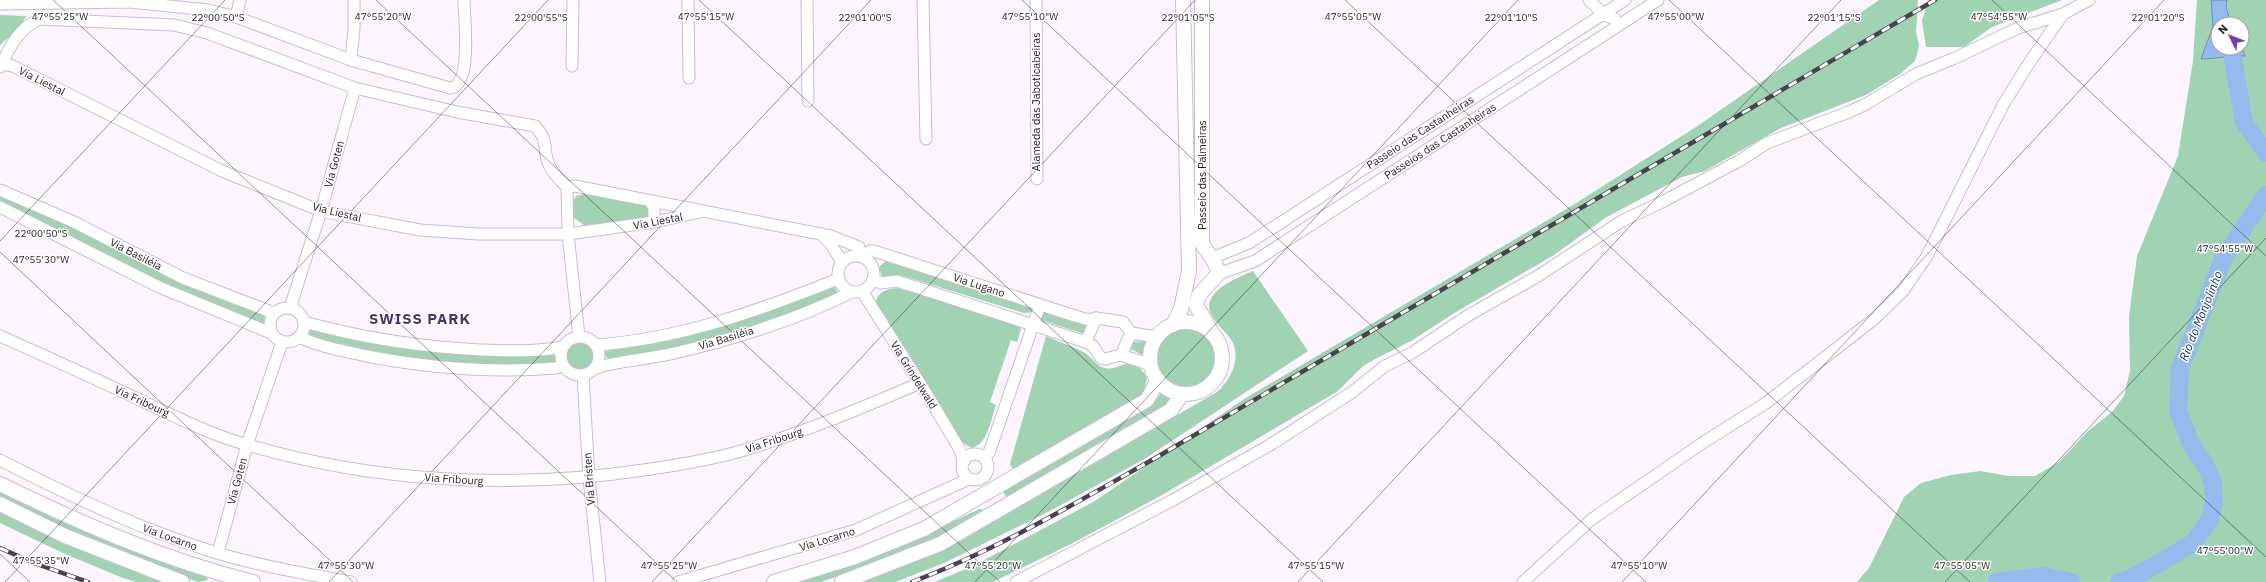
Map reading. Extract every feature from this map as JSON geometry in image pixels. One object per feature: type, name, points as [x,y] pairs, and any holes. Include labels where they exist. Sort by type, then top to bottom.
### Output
[{"type":"street","points":[[236,17],[240,0]]},
{"type":"street","points":[[351,60],[354,28],[354,0]]},
{"type":"street","points":[[0,4],[21,2],[130,1],[208,10],[236,17],[351,60],[440,86],[454,88],[460,82],[465,68],[464,0]]},
{"type":"street","points":[[572,66],[573,0]]},
{"type":"street","points":[[688,0],[689,78]]},
{"type":"street","points":[[807,0],[808,101]]},
{"type":"street","points":[[923,0],[926,139]]},
{"type":"street","name":"Alameda das Jaboticabeiras","points":[[1036,0],[1037,179]]},
{"type":"street","name":"Passeio das Palmeiras","points":[[1173,325],[1181,308],[1189,271],[1183,0]]},
{"type":"street","name":"Passeio das Palmeiras","points":[[1202,0],[1202,243],[1218,266],[1218,274]]},
{"type":"street","points":[[1589,0],[1600,17],[1604,35]]},
{"type":"street","points":[[1624,0],[1632,16]]},
{"type":"street","name":"Passeio das Castanheiras","points":[[1209,255],[1249,243],[1600,17],[1624,0]]},
{"type":"street","name":"Passeios das Castanheiras","points":[[1218,274],[1256,261],[1658,0]]},
{"type":"street","points":[[1016,582],[1173,500],[1270,445],[1351,394],[1385,366],[1412,353],[1469,315],[1538,276],[1622,221],[1664,201],[1739,161],[1767,143],[1849,112],[1866,104],[1916,74],[1955,58],[2018,28],[2063,14],[2089,0]]},
{"type":"street","points":[[1523,582],[1592,519],[1704,442],[1766,403],[1873,320],[1903,291],[1927,256],[2003,105],[2063,14]]},
{"type":"street","points":[[1600,17],[1615,19],[1619,25]]},
{"type":"street","points":[[1,65],[10,46],[18,35],[39,19],[174,25],[207,33],[355,88],[457,112],[535,126],[543,135],[550,167],[567,187],[568,234],[579,337]]},
{"type":"street","name":"Via Liestal","points":[[1,65],[13,66],[222,171],[321,210],[420,230],[478,234],[568,234],[654,222],[700,212]]},
{"type":"street","name":"Via Goten","points":[[290,308],[321,210],[355,88]]},
{"type":"street","points":[[567,187],[575,186],[841,239],[859,247],[862,256]]},
{"type":"street","name":"Via Basiléia","points":[[0,190],[74,222],[183,278],[274,313]]},
{"type":"street","points":[[650,201],[654,208],[654,222]]},
{"type":"street","name":"Via Basiléia","points":[[0,207],[159,287],[272,333]]},
{"type":"street","points":[[821,235],[830,243],[842,262]]},
{"type":"street","points":[[1249,243],[1250,250],[1256,261]]},
{"type":"street","name":"Via Lugano","points":[[862,256],[870,251],[874,251],[1089,320],[1096,318],[1123,322],[1131,333]]},
{"type":"street","points":[[1189,271],[1196,259],[1209,255]]},
{"type":"street","points":[[851,256],[862,256],[869,261],[874,270],[871,284],[857,292],[845,289],[838,279],[838,273],[842,262],[851,256]]},
{"type":"street","points":[[1212,334],[1193,323],[1173,325],[1158,337],[1152,349],[1151,365],[1158,380],[1168,389],[1182,394],[1191,394],[1204,389],[1218,375],[1222,355],[1220,347],[1198,309],[1196,301],[1218,274]]},
{"type":"street","name":"Via Basiléia","points":[[596,345],[656,338],[711,324],[791,298],[838,279]]},
{"type":"street","name":"Via Lugano","points":[[873,280],[881,282],[897,281],[1034,323],[1086,342],[1105,359],[1121,355],[1151,365]]},
{"type":"street","name":"Via Basiléia","points":[[595,368],[678,352],[718,342],[805,313],[857,292]]},
{"type":"street","name":"Via Grindelwald","points":[[857,292],[920,383],[959,448],[964,461]]},
{"type":"street","points":[[983,457],[989,453],[1040,305]]},
{"type":"street","points":[[283,308],[290,308],[300,314],[304,322],[302,333],[291,342],[282,342],[272,333],[270,323],[274,313],[283,308]]},
{"type":"street","points":[[1086,342],[1096,318]]},
{"type":"street","points":[[304,322],[365,336],[425,346],[505,351],[548,350],[563,347]]},
{"type":"street","points":[[1121,355],[1131,333],[1158,337]]},
{"type":"street","name":"Via Fribourg","points":[[0,336],[182,419],[247,444],[347,468],[452,480],[489,481],[589,478],[676,465],[746,449],[806,430],[920,383]]},
{"type":"street","points":[[299,337],[344,352],[413,364],[502,370],[556,368],[563,365]]},
{"type":"street","points":[[579,337],[590,339],[596,345],[599,358],[595,368],[583,375],[572,373],[563,365],[561,353],[563,347],[573,338],[579,337]]},
{"type":"street","name":"Via Goten","points":[[218,553],[247,444],[282,342]]},
{"type":"street","name":"Via Bristen","points":[[583,375],[589,478],[600,582]]},
{"type":"street","points":[[774,582],[888,545],[924,529],[992,492],[1147,400],[1158,380]]},
{"type":"street","points":[[842,582],[940,544],[1171,410],[1182,394]]},
{"type":"street","points":[[974,454],[983,457],[988,465],[986,473],[981,479],[969,479],[964,472],[964,461],[974,454]]},
{"type":"street","name":"Via Locarno","points":[[0,460],[117,516],[218,553],[271,567],[351,582]]},
{"type":"street","name":"Via Locarno","points":[[678,582],[856,530],[969,479]]},
{"type":"street","points":[[0,484],[67,517],[216,578],[253,582]]},
{"type":"street","points":[[992,492],[1001,510]]},
{"type":"street","points":[[0,504],[65,536],[182,582]]},
{"type":"green space","points":[[1879,0],[1918,0],[1916,32],[1919,46],[1915,61],[1900,74],[1866,95],[1781,128],[1705,171],[1682,177],[1605,218],[1554,255],[1456,312],[1411,341],[1363,366],[1338,391],[1162,495],[1073,543],[993,582],[935,582],[975,565],[1095,501],[1244,399],[1573,205],[1696,127]]},
{"type":"green space","points":[[1928,0],[2062,0],[1992,27],[1964,47],[1926,47],[1922,21]]},
{"type":"green space","points":[[2197,0],[2266,0],[2266,582],[1857,582],[1869,568],[1904,497],[1921,483],[1951,475],[1980,471],[2009,476],[2035,476],[2059,462],[2087,432],[2112,412],[2124,396],[2130,371],[2129,316],[2137,256],[2178,156],[2193,61]]},
{"type":"green space","points":[[0,15],[26,16],[20,28],[0,45]]},
{"type":"green space","points":[[0,192],[182,282],[262,313],[264,315],[266,327],[207,304],[0,204]]},
{"type":"green space","points":[[589,193],[647,206],[650,208],[649,217],[585,226],[573,217],[572,204],[576,196]]},
{"type":"green space","points":[[885,261],[1032,306],[1034,308],[1033,312],[1024,313],[900,275],[882,276],[879,267]]},
{"type":"green space","points":[[1253,271],[1308,351],[1146,458],[1048,512],[944,563],[895,582],[854,582],[933,551],[982,528],[1217,392],[1231,374],[1234,367],[1235,352],[1234,345],[1215,320],[1209,305],[1214,294],[1224,286]]},
{"type":"green space","points":[[834,285],[839,295],[763,324],[670,349],[610,360],[603,354],[606,351],[648,343]]},
{"type":"green space","points":[[897,288],[1019,325],[1021,329],[1017,342],[1011,340],[990,402],[996,405],[988,431],[977,446],[971,448],[962,442],[876,306],[877,298],[882,292]]},
{"type":"green space","points":[[1042,310],[1087,325],[1085,334],[1041,320],[1038,317]]},
{"type":"green space","points":[[1187,327],[1199,329],[1209,336],[1216,346],[1218,358],[1216,370],[1209,380],[1199,387],[1187,389],[1175,387],[1165,380],[1158,370],[1156,358],[1158,346],[1165,336],[1175,329]]},
{"type":"green space","points":[[312,328],[553,354],[558,360],[556,364],[505,368],[474,368],[426,363],[379,355],[310,336],[309,333]]},
{"type":"green space","points":[[1046,336],[1088,355],[1099,366],[1105,368],[1126,364],[1136,365],[1147,378],[1144,393],[1013,469],[1010,464]]},
{"type":"green space","points":[[1145,341],[1147,344],[1142,355],[1129,348],[1131,342]]},
{"type":"green space","points":[[581,342],[592,346],[596,357],[592,368],[581,372],[570,368],[566,357],[570,346]]},
{"type":"green space","points":[[1163,393],[1171,397],[1172,401],[1158,414],[1007,499],[1003,491],[1153,405],[1160,394]]},
{"type":"green space","points":[[0,490],[163,561],[207,577],[208,580],[198,582],[117,553],[0,499]]},
{"type":"green space","points":[[979,509],[988,510],[937,539],[883,561],[821,582],[793,582],[921,537]]},
{"type":"green space","points":[[0,510],[165,582],[136,582],[65,554],[0,523]]},
{"type":"water","points":[[2211,0],[2227,0],[2226,7],[2229,16],[2212,16]]},
{"type":"water","points":[[2210,34],[2210,56],[2234,56],[2212,58],[2201,59]]},
{"type":"waterway","name":"Rio do Monjolinho","points":[[2232,56],[2244,122],[2266,153]]},
{"type":"waterway","name":"Rio do Monjolinho","points":[[2119,582],[2125,581],[2156,565],[2193,543],[2210,519],[2214,501],[2213,484],[2206,466],[2192,446],[2178,411],[2180,369],[2224,257],[2266,195]]},
{"type":"waterway","name":"Rio do Monjolinho","points":[[1997,582],[2043,576],[2071,582]]},
{"type":"railway","points":[[912,582],[974,556],[1034,526],[1152,460],[1935,0]]},
{"type":"railway","points":[[0,548],[34,563],[88,582]]},
{"type":"district","name":"SWISS PARK","points":[[420,319]]}]
